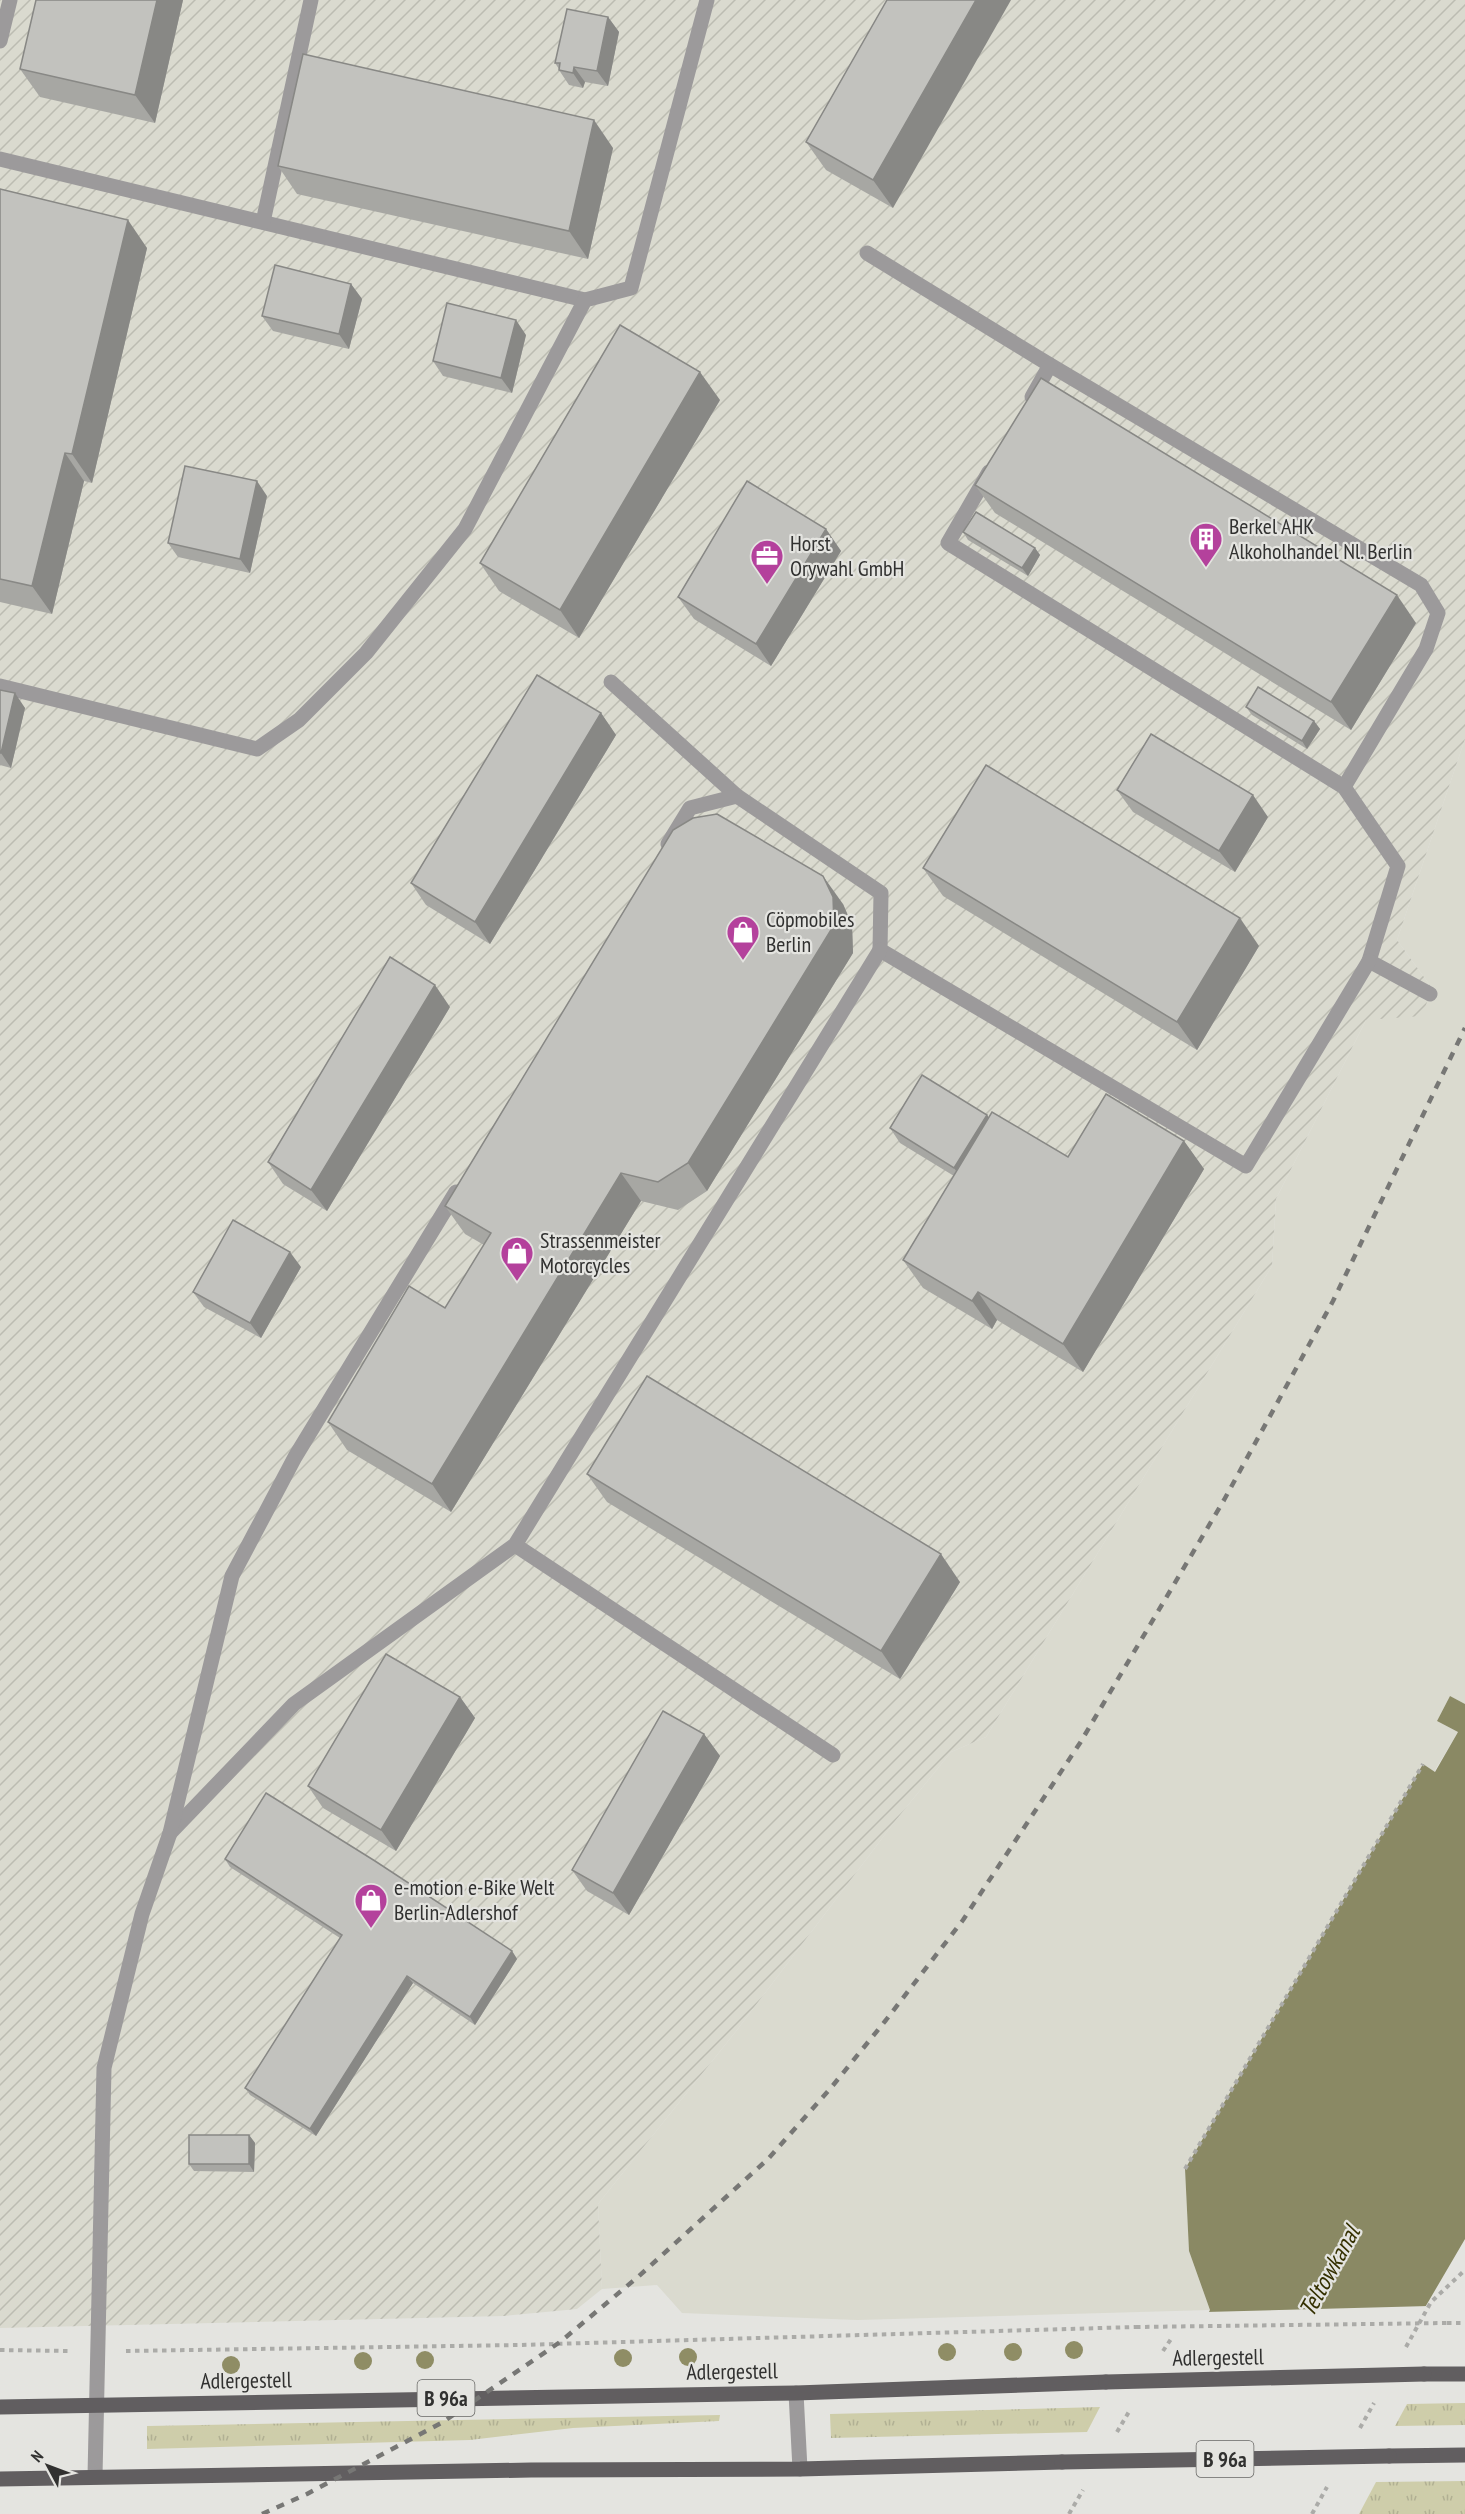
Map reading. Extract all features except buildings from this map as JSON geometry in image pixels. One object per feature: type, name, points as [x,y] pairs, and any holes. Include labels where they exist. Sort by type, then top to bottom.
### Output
[{"type":"main road","name":"Adlergestell","points":[[0,2407],[796,2393],[1106,2382],[1465,2374]]},
{"type":"main road","name":"B 96a","points":[[0,2479],[95,2476],[800,2469],[1465,2455]]},
{"type":"lane","points":[[0,41],[10,0]]},
{"type":"lane","points":[[263,222],[311,0]]},
{"type":"lane","points":[[0,159],[585,300],[631,288],[707,0]]},
{"type":"lane","points":[[867,253],[1050,365],[1421,585],[1438,614],[1426,649],[1344,787]]},
{"type":"lane","points":[[0,686],[258,749],[299,720],[366,653],[465,529],[585,300]]},
{"type":"lane","points":[[1021,415],[1050,365]]},
{"type":"lane","points":[[880,950],[1246,1166],[1369,961],[1398,866],[1344,787],[948,543],[999,454]]},
{"type":"lane","points":[[170,1833],[294,1704],[515,1545],[880,950],[881,894],[737,796],[611,682]]},
{"type":"lane","points":[[659,858],[690,808],[737,796]]},
{"type":"lane","points":[[1369,961],[1430,994]]},
{"type":"lane","points":[[95,2476],[104,2068],[142,1914],[170,1833],[232,1576],[295,1456],[462,1183]]},
{"type":"lane","points":[[515,1545],[834,1755]]},
{"type":"lane","points":[[796,2393],[800,2469]]},
{"type":"path","points":[[1185,2169],[1423,1764]]},
{"type":"path","points":[[0,2350],[99,2352],[519,2345],[1136,2327],[1465,2323]]},
{"type":"path","points":[[1159,2360],[1171,2339]]},
{"type":"path","points":[[1111,2442],[1135,2401]]},
{"type":"path","points":[[1069,2514],[1087,2483]]},
{"type":"shaded area","points":[[0,0],[1465,0],[1465,739],[1397,940],[1432,988],[1422,1016],[1366,1020],[1276,1199],[1272,1266],[986,1737],[951,1752],[896,1820],[737,2030],[598,2204],[602,2289],[577,2309],[504,2316],[0,2328]]},
{"type":"shaded area","points":[[1465,739],[1465,1704],[1450,1696],[1437,1721],[1458,1732],[1434,1772],[1422,1765],[1185,2169],[1189,2251],[1210,2310],[857,2320],[682,2313],[657,2285],[602,2289],[598,2204],[737,2030],[896,1820],[951,1752],[986,1737],[1272,1266],[1276,1199],[1366,1020],[1432,988],[1397,940]]},
{"type":"green space","points":[[1465,2403],[1465,2425],[1395,2426],[1407,2404]]},
{"type":"green space","points":[[1100,2407],[1087,2432],[831,2438],[830,2414]]},
{"type":"green space","points":[[720,2415],[719,2421],[573,2428],[470,2440],[147,2449],[147,2426]]},
{"type":"green space","points":[[1465,2481],[1465,2514],[1359,2514],[1376,2482]]},
{"type":"water","name":"Teltowkanal","points":[[1450,1696],[1465,1704],[1465,2239],[1297,2514],[1097,2514],[1210,2310],[1189,2251],[1185,2169],[1423,1764],[1435,1772],[1458,1732],[1437,1721]]},
{"type":"pier","points":[[1429,2306],[1300,2514],[1094,2514],[1206,2312]]},
{"type":"railway","points":[[262,2514],[307,2494],[443,2422],[560,2342],[639,2276],[768,2159],[830,2089],[886,2020],[963,1920],[1080,1743],[1224,1500],[1333,1301],[1465,1028]]},
{"type":"place","name":"Berkel AHK Alkoholhandel Nl. Berlin","points":[[1206,568]]},
{"type":"place","name":"Horst Orywahl GmbH","points":[[767,585]]},
{"type":"place","name":"Cöpmobiles Berlin","points":[[743,961]]},
{"type":"place","name":"Strassenmeister Motorcycles","points":[[517,1282]]},
{"type":"place","name":"e-motion e-Bike Welt Berlin-Adlershof","points":[[371,1929]]}]
